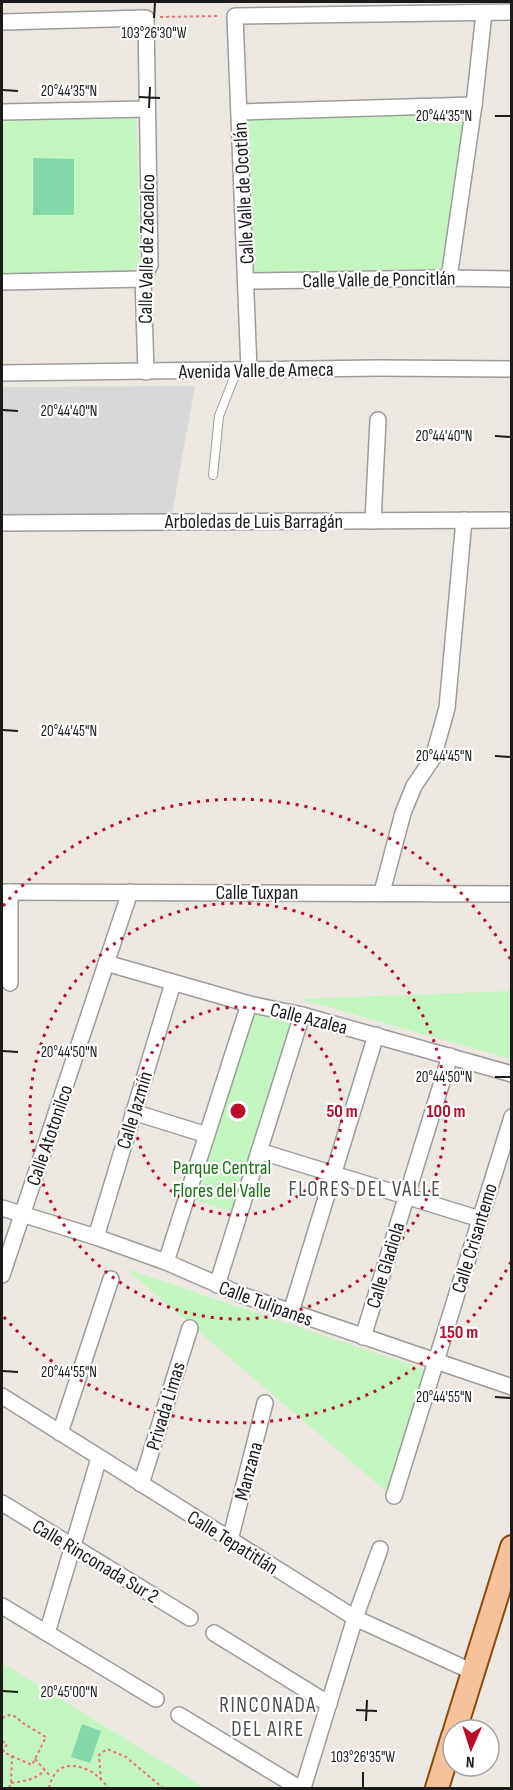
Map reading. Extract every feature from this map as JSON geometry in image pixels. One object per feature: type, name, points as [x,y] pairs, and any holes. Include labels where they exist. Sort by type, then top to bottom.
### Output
[{"type":"main road","points":[[459,1718],[512,1547]]},
{"type":"street","points":[[235,16],[512,12]]},
{"type":"street","points":[[449,278],[474,105],[484,13]]},
{"type":"street","name":"Calle Valle de Ocotlán","points":[[235,16],[247,281],[243,370]]},
{"type":"street","points":[[2,22],[146,18]]},
{"type":"street","name":"Calle Valle de Zacoalco","points":[[146,18],[150,266],[143,279],[146,372]]},
{"type":"street","points":[[239,112],[474,105]]},
{"type":"street","points":[[2,112],[146,109]]},
{"type":"street","points":[[2,282],[143,279]]},
{"type":"street","name":"Calle Valle de Poncitlán","points":[[247,281],[512,279]]},
{"type":"street","name":"Avenida Valle de Ameca","points":[[2,374],[512,369]]},
{"type":"street","points":[[373,521],[378,420]]},
{"type":"street","points":[[382,892],[403,813],[414,786],[433,758],[447,708],[464,520]]},
{"type":"street","name":"Arboledas de Luis Barragán","points":[[2,522],[507,520]]},
{"type":"street","points":[[6,892],[10,983]]},
{"type":"street","name":"Calle Tuxpan","points":[[6,892],[512,894]]},
{"type":"street","name":"Calle Atotonilco","points":[[2,1275],[130,892]]},
{"type":"street","name":"Calle Azalea","points":[[106,963],[249,1004],[302,1014],[512,1074]]},
{"type":"street","name":"Calle Jazmín","points":[[96,1237],[173,983]]},
{"type":"street","points":[[166,1262],[249,1004]]},
{"type":"street","points":[[217,1285],[302,1014]]},
{"type":"street","points":[[291,1312],[376,1035]]},
{"type":"street","name":"Calle Gladiola","points":[[363,1337],[450,1056]]},
{"type":"street","points":[[133,1112],[207,1135]]},
{"type":"street","name":"Calle Crisantemo","points":[[394,1496],[512,1117]]},
{"type":"street","points":[[259,1151],[480,1219]]},
{"type":"street","name":"Calle Tulipanes","points":[[2,1208],[96,1237],[291,1312],[512,1387]]},
{"type":"street","points":[[60,1433],[111,1279]]},
{"type":"street","name":"Privada Limas","points":[[141,1484],[190,1328]]},
{"type":"street","name":"Calle Tepatitlán","points":[[2,1396],[356,1618],[473,1672]]},
{"type":"street","name":"Manzana","points":[[230,1540],[266,1403]]},
{"type":"street","points":[[47,1633],[99,1458]]},
{"type":"street","name":"Calle Rinconada Sur 2","points":[[2,1503],[190,1618]]},
{"type":"street","points":[[179,1714],[301,1788],[380,1549]]},
{"type":"street","points":[[2,1606],[156,1699]]},
{"type":"street","points":[[214,1633],[329,1704]]},
{"type":"lane","points":[[213,475],[219,416],[243,370]]},
{"type":"path","points":[[146,18],[235,16]]},
{"type":"path","points":[[2,1718],[9,1715],[17,1717],[21,1722],[46,1737],[32,1765],[2,1752],[6,1744],[2,1741]]},
{"type":"path","points":[[101,1780],[99,1755],[107,1749],[126,1757],[163,1788]]},
{"type":"path","points":[[9,1788],[12,1756]]},
{"type":"path","points":[[35,1759],[51,1778]]},
{"type":"path","points":[[50,1788],[51,1778],[61,1768],[72,1765],[92,1771],[109,1788],[129,1788]]},
{"type":"path","points":[[11,1783],[38,1778],[45,1770]]},
{"type":"shaded area","points":[[195,386],[172,514],[2,514],[2,387]]},
{"type":"green space","points":[[464,114],[443,271],[251,272],[246,118]]},
{"type":"green space","points":[[136,118],[140,262],[132,272],[2,275],[2,121]]},
{"type":"green space","points":[[33,158],[74,159],[74,215],[33,215]]},
{"type":"green space","points":[[511,991],[511,1059],[300,999]]},
{"type":"green space","name":"Parque Central Flores del Valle","points":[[252,1009],[292,1021],[234,1212],[193,1199]]},
{"type":"green space","points":[[126,1269],[426,1370],[388,1493]]},
{"type":"green space","points":[[2,1663],[205,1788],[2,1788]]},
{"type":"green space","points":[[82,1724],[101,1731],[90,1763],[71,1757]]},
{"type":"district","name":"FLORES DEL VALLE","points":[[365,1189]]},
{"type":"district","name":"RINCONADA DEL AIRE","points":[[268,1717]]}]
